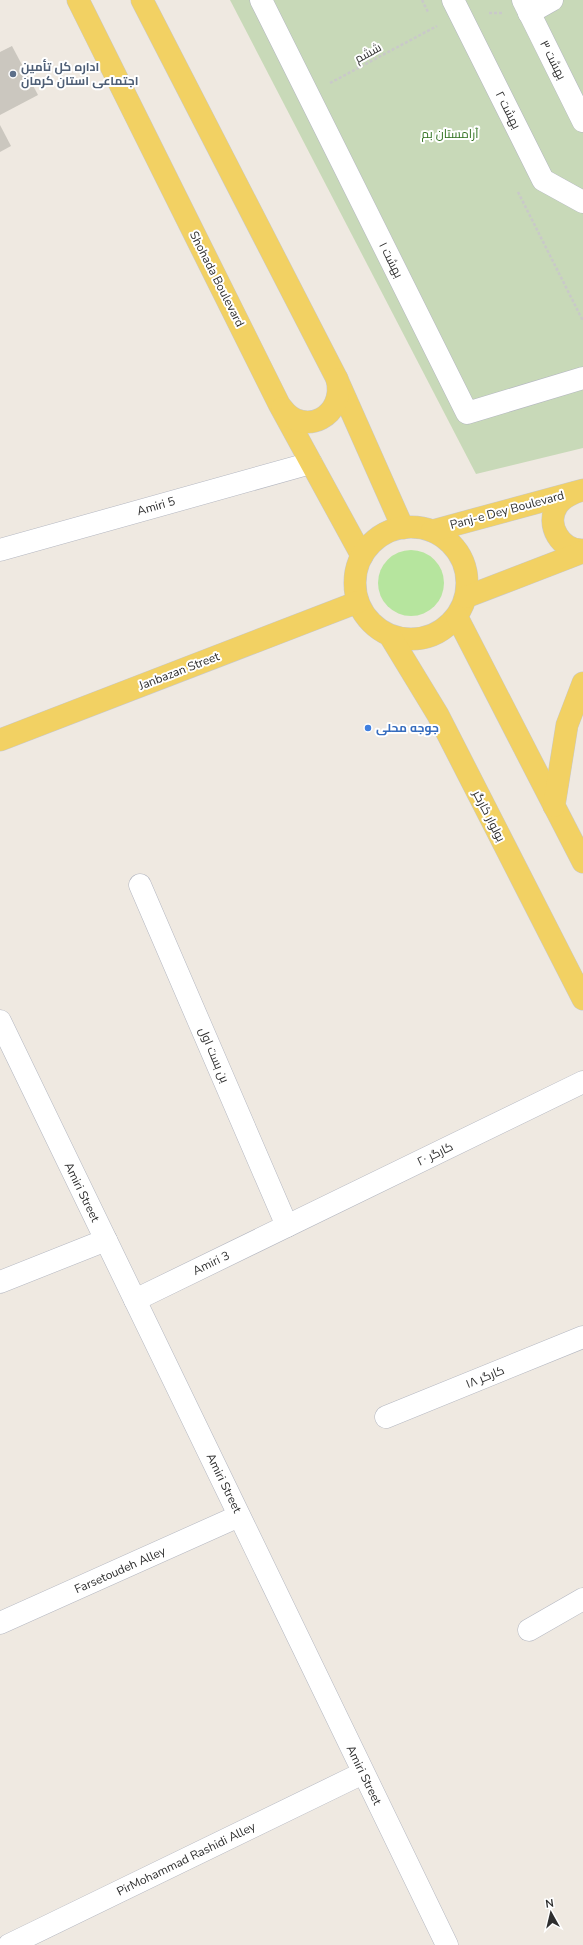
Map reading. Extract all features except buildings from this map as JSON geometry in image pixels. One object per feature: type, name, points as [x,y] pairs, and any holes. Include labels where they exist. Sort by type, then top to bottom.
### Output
[{"type":"main road","name":"Shohada Boulevard","points":[[78,0],[279,404],[362,556]]},
{"type":"main road","points":[[142,0],[336,378],[403,528]]},
{"type":"main road","points":[[279,404],[286,414],[297,420],[309,422],[321,419],[331,412],[337,402],[339,389],[336,378]]},
{"type":"main road","points":[[579,491],[565,497],[557,505],[553,516],[554,528],[559,538],[567,546],[583,551]]},
{"type":"main road","name":"Panj-e Dey Boulevard","points":[[432,531],[579,491]]},
{"type":"main road","points":[[418,527],[432,531],[450,543],[463,560],[467,574],[466,597],[457,617],[447,627],[427,638],[412,640],[390,636],[373,625],[364,614],[358,602],[354,582],[356,569],[362,556],[376,539],[388,532],[403,528],[418,527]]},
{"type":"main road","points":[[466,597],[583,551]]},
{"type":"main road","name":"Janbazan Street","points":[[0,740],[358,602]]},
{"type":"main road","points":[[457,617],[583,862]]},
{"type":"main road","name":"بولوار کارگر","points":[[390,636],[438,715],[583,999]]},
{"type":"main road","points":[[554,806],[567,725],[583,683]]},
{"type":"street","name":"بهشت ۱","points":[[261,0],[467,413],[583,378]]},
{"type":"street","name":"بهشت ۲","points":[[453,0],[543,180],[583,202]]},
{"type":"street","points":[[526,6],[552,0]]},
{"type":"street","name":"بهشت ۳","points":[[526,6],[583,121]]},
{"type":"street","name":"Amiri 5","points":[[0,550],[311,463]]},
{"type":"street","name":"بن بست اول","points":[[140,885],[287,1226]]},
{"type":"street","name":"Amiri Street","points":[[0,1021],[447,1945]]},
{"type":"street","name":"کارگر ۲۰","points":[[287,1226],[583,1082]]},
{"type":"street","name":"Amiri 3","points":[[135,1300],[287,1226]]},
{"type":"street","points":[[0,1282],[106,1240]]},
{"type":"street","name":"کارگر ۱۸","points":[[386,1417],[583,1337]]},
{"type":"street","name":"Farsetoudeh Alley","points":[[0,1623],[239,1516]]},
{"type":"street","points":[[529,1630],[583,1599]]},
{"type":"street","name":"PirMohammad Rashidi Alley","points":[[9,1945],[363,1773]]},
{"type":"path","name":"ششم","points":[[308,94],[436,27]]},
{"type":"green space","name":"آرامستان بم","points":[[230,0],[583,0],[583,448],[476,474]]},
{"type":"green space","points":[[411,550],[424,553],[434,560],[441,570],[444,583],[441,596],[434,606],[424,613],[411,616],[398,613],[388,606],[381,596],[378,583],[381,570],[388,560],[398,553]]},
{"type":"place","name":"اداره کل تأمین اجتماعی استان کرمان","points":[[13,74]]},
{"type":"place","name":"جوجه محلی","points":[[368,728]]}]
